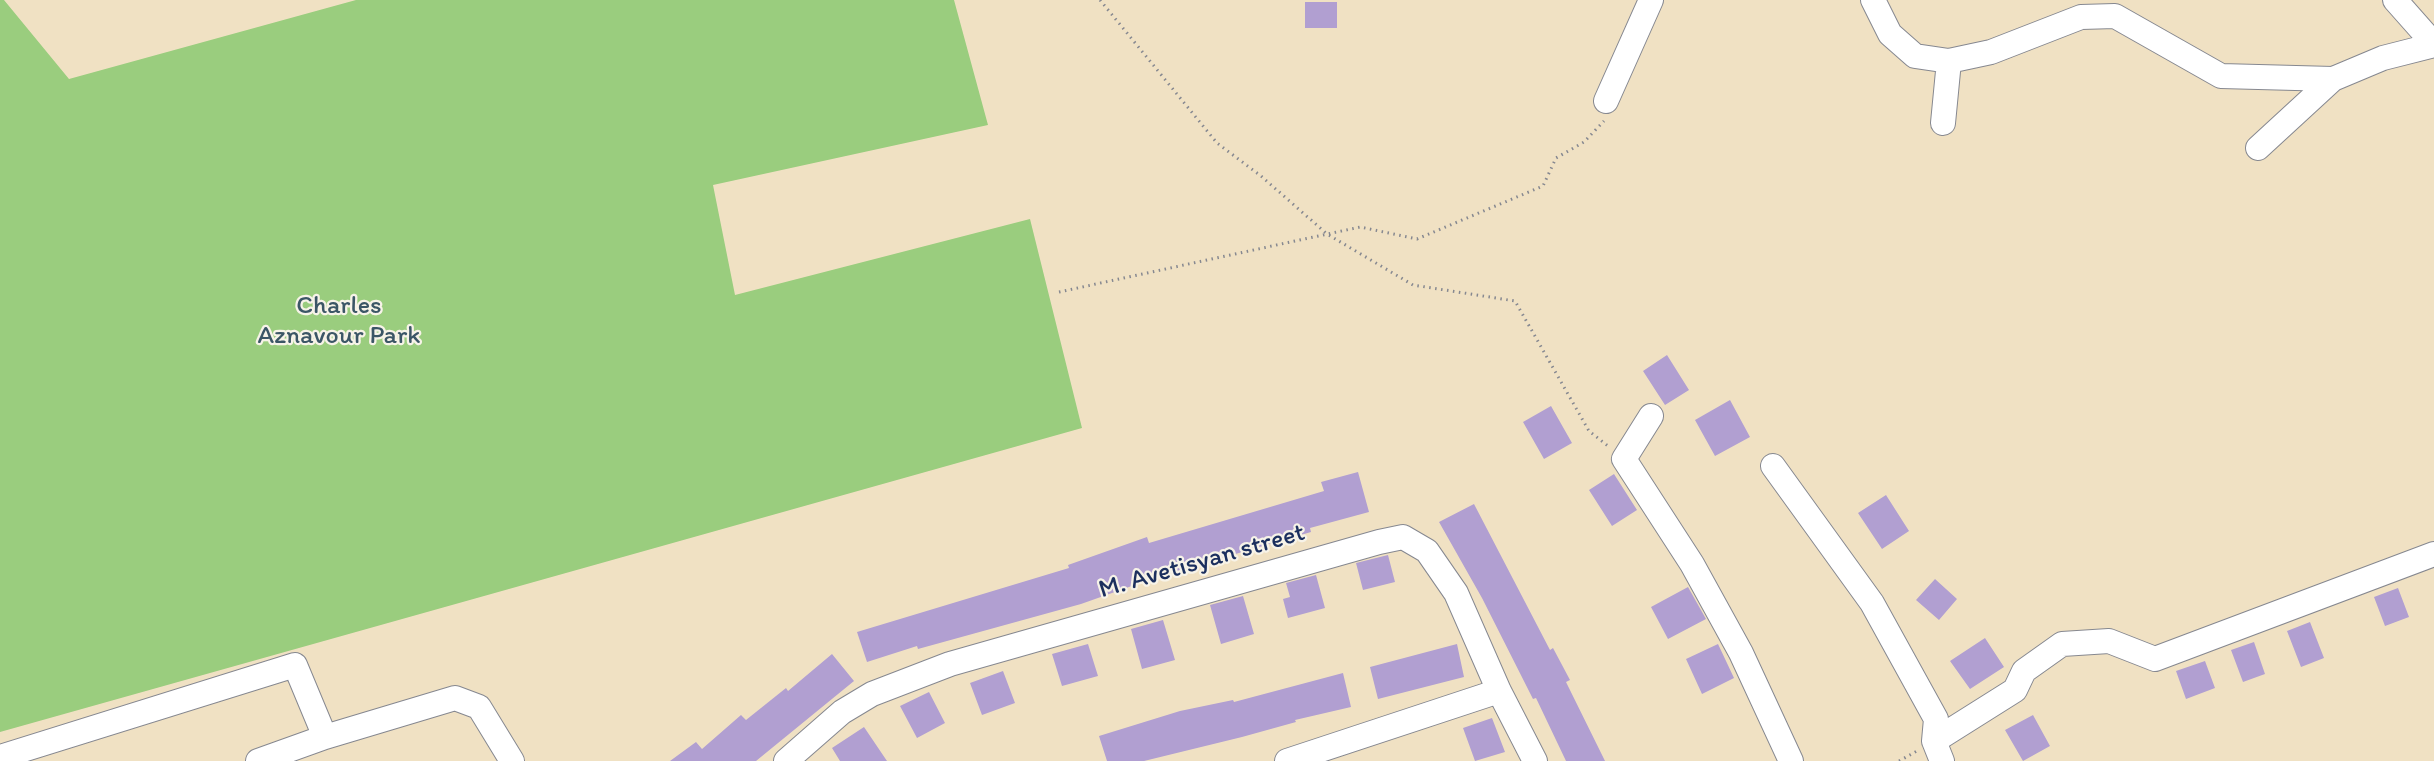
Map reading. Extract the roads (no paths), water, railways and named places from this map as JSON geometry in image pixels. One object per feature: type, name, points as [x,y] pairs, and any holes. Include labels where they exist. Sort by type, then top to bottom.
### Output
[{"type":"street","points":[[1606,101],[1652,0]]},
{"type":"street","points":[[1873,0],[1890,34],[1915,56],[1949,61],[1991,52],[2081,17],[2115,16],[2221,76],[2333,80]]},
{"type":"street","points":[[2258,148],[2333,80],[2383,58],[2434,44],[2395,0]]},
{"type":"street","points":[[1943,123],[1949,61]]},
{"type":"street","points":[[1651,416],[1624,459],[1692,564],[1741,653],[1791,761]]},
{"type":"street","points":[[1773,466],[1872,603],[1936,719],[1938,751]]},
{"type":"street","name":"M. Avetisyan street","points":[[786,761],[842,712],[872,694],[950,664],[1403,537],[1427,551],[1456,593],[1499,691],[1535,761]]},
{"type":"street","points":[[1938,751],[2015,690],[2024,671],[2062,644],[2109,642],[2155,658],[2434,554]]},
{"type":"street","points":[[0,756],[295,666],[325,737]]},
{"type":"street","points":[[1287,761],[1499,691]]},
{"type":"street","points":[[258,761],[325,737],[455,698],[479,706],[512,761]]},
{"type":"park label","name":"Charles Aznavour Park","points":[[339,321]]}]
